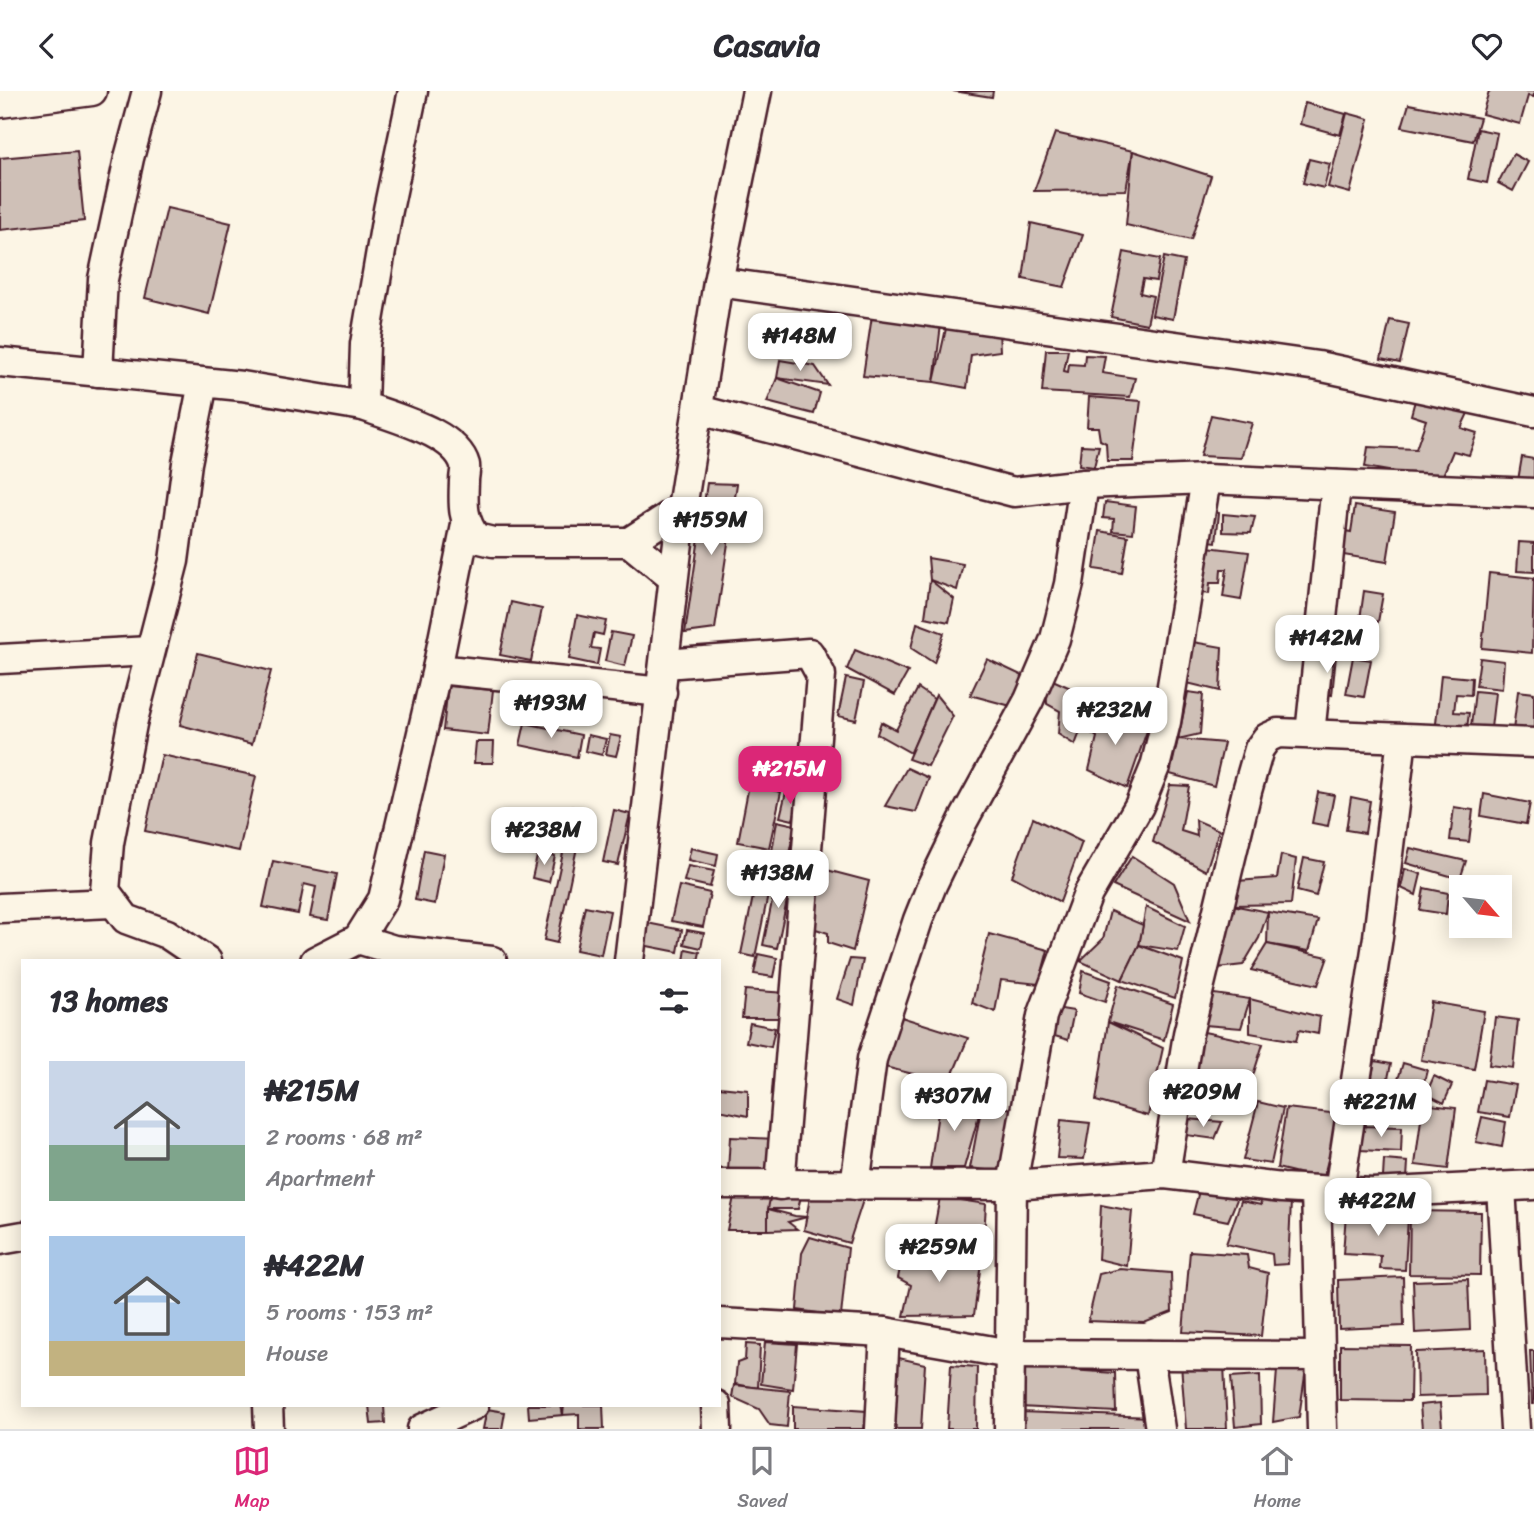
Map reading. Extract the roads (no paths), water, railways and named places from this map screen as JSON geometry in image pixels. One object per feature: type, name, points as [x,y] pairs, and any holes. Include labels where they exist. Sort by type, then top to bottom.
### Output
[{"type":"street","points":[[0,103],[92,91]]},
{"type":"street","points":[[98,372],[103,279],[128,158],[146,91]]},
{"type":"street","points":[[363,406],[365,344],[388,210],[414,91]]},
{"type":"street","points":[[629,959],[666,664],[682,508],[718,282],[757,91]]},
{"type":"street","points":[[718,282],[1318,366],[1534,412]]},
{"type":"street","points":[[0,362],[242,386],[363,406],[421,428],[452,444],[465,465],[463,497],[466,524],[437,669],[383,899],[358,939],[319,959]]},
{"type":"street","points":[[203,383],[187,463],[174,561],[132,724],[109,843],[104,891],[126,919],[167,934],[204,959]]},
{"type":"street","points":[[699,410],[1014,492],[1084,484],[1206,479],[1534,493]]},
{"type":"street","points":[[1009,1429],[1012,1185],[1042,1016],[1088,894],[1139,806],[1155,767],[1166,722],[1206,479]]},
{"type":"street","points":[[855,1185],[872,1059],[932,885],[963,821],[1029,700],[1055,639],[1069,584],[1084,484]]},
{"type":"street","points":[[1310,734],[1336,485]]},
{"type":"street","points":[[466,524],[476,538],[493,542],[629,542],[682,508]]},
{"type":"street","points":[[629,542],[673,578]]},
{"type":"street","points":[[0,659],[150,651]]},
{"type":"street","points":[[666,664],[809,653],[821,675],[780,1185]]},
{"type":"street","points":[[437,669],[662,692]]},
{"type":"street","points":[[1165,1174],[1188,1034],[1259,749],[1267,738],[1278,733],[1534,743]]},
{"type":"street","points":[[1322,1429],[1320,1356],[1328,1191],[1378,937],[1402,738]]},
{"type":"street","points":[[0,908],[111,903]]},
{"type":"street","points":[[358,939],[394,955],[459,959]]},
{"type":"street","points":[[721,1184],[1012,1185],[1165,1174],[1372,1193],[1534,1185]]},
{"type":"street","points":[[1501,1187],[1516,1429]]},
{"type":"street","points":[[0,1240],[21,1235]]},
{"type":"street","points":[[721,1323],[886,1332],[1010,1355],[1320,1356]]},
{"type":"street","points":[[880,1429],[886,1332]]},
{"type":"street","points":[[1149,1355],[1160,1429]]},
{"type":"street","points":[[268,1407],[269,1429]]},
{"type":"street","points":[[716,1407],[717,1429]]},
{"type":"street","points":[[422,1429],[460,1408]]}]
